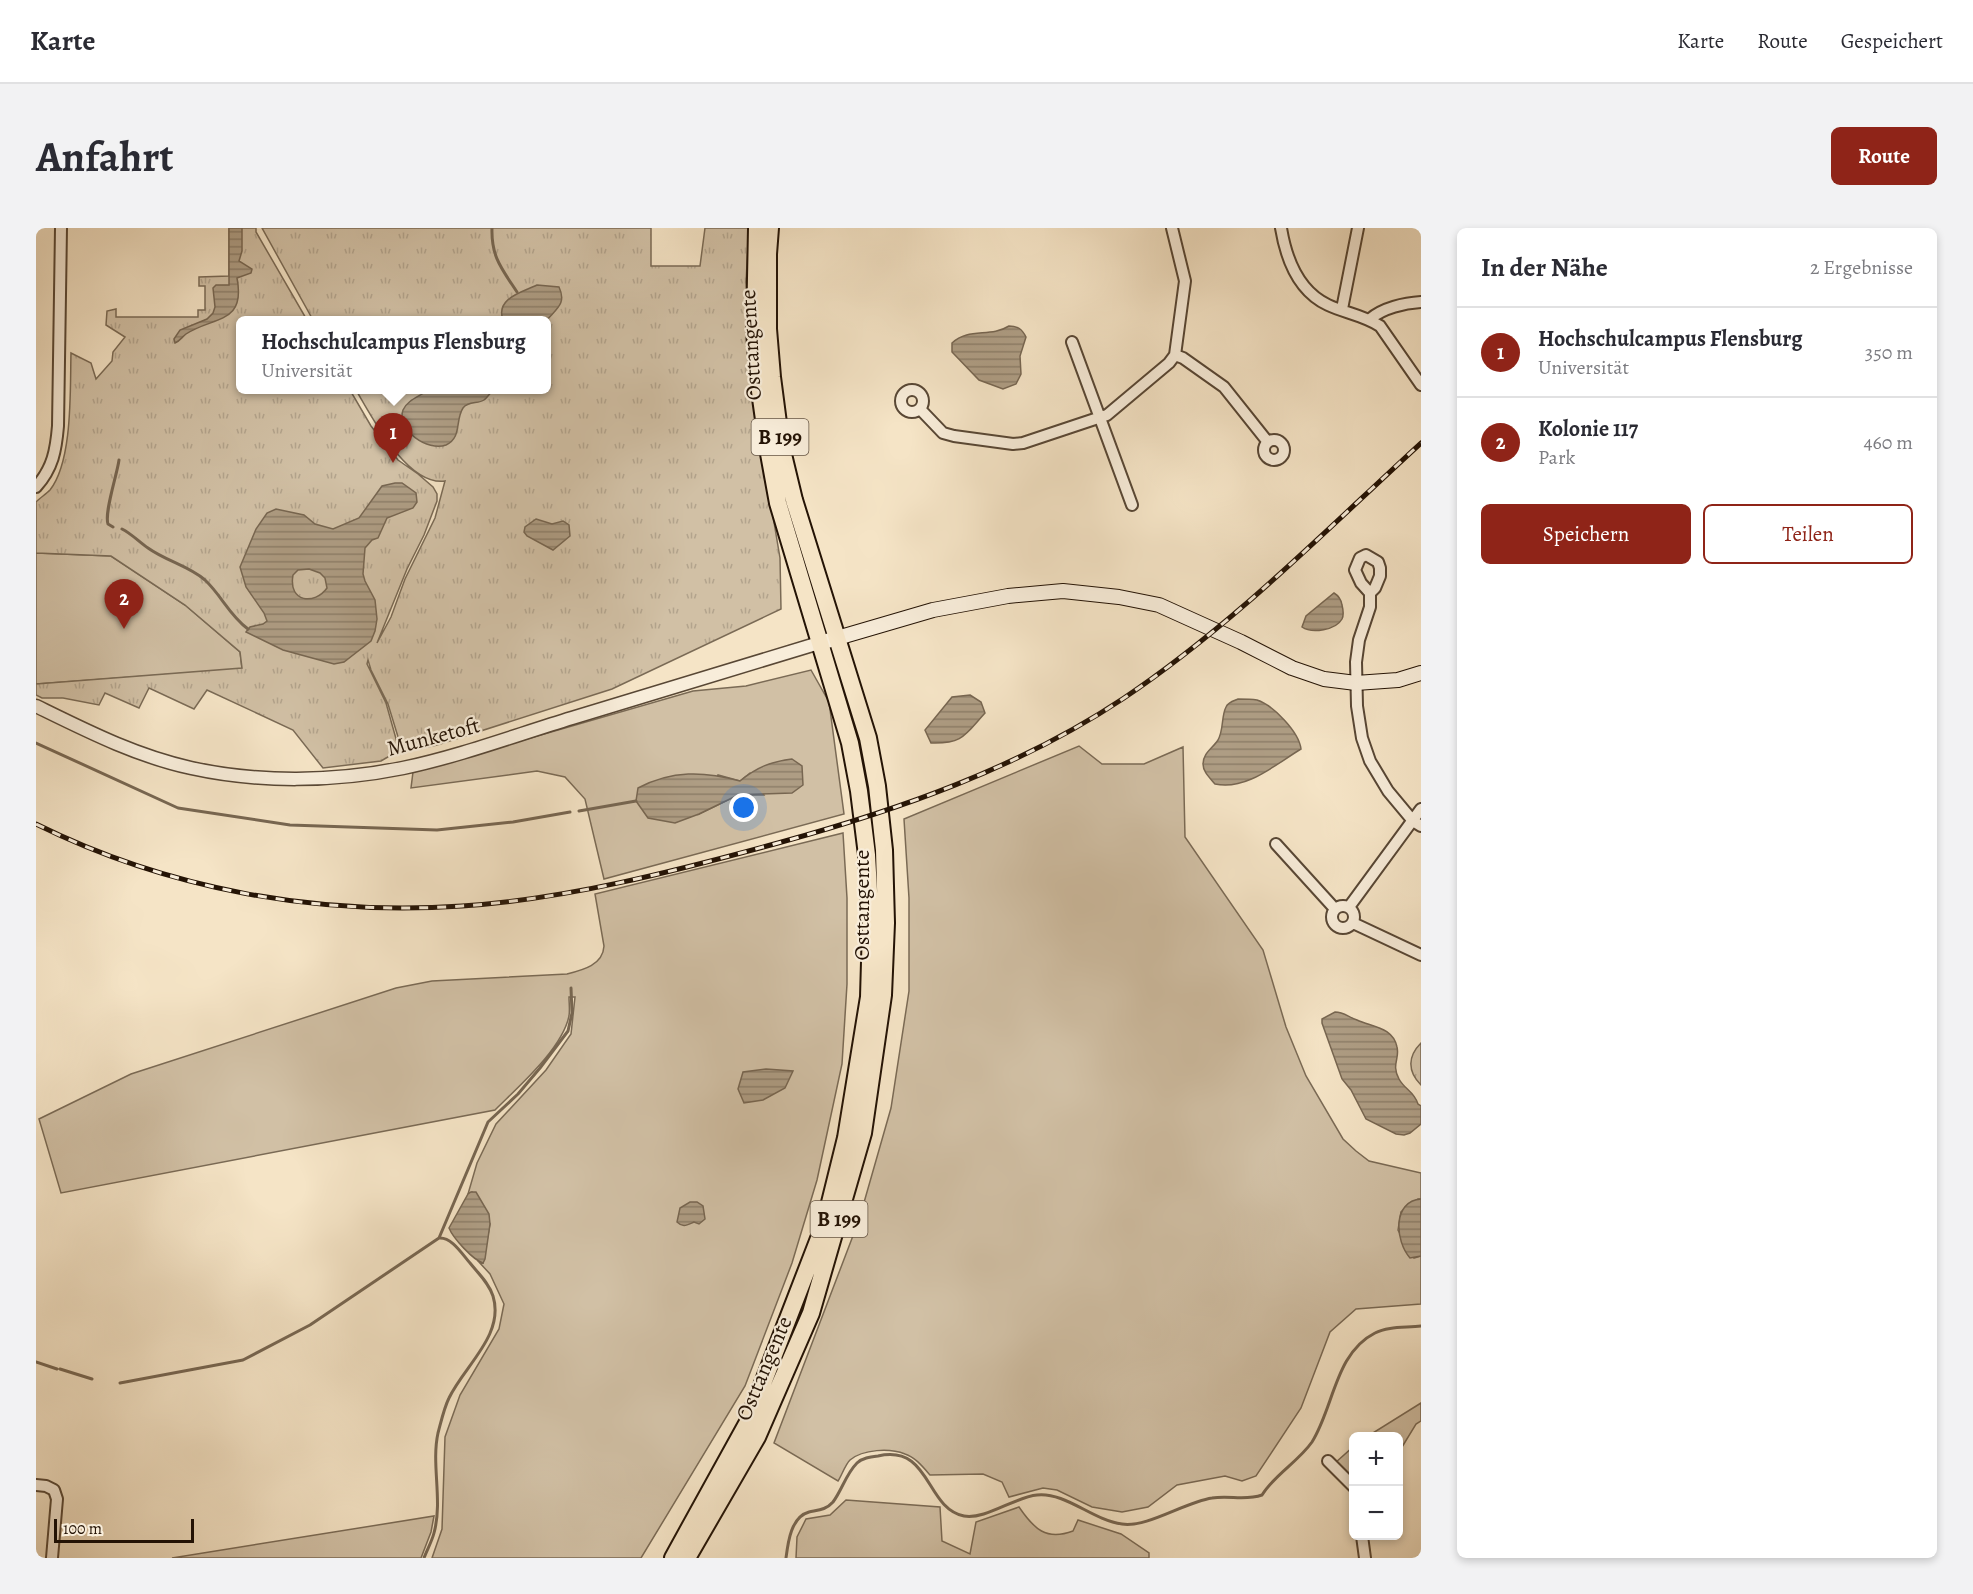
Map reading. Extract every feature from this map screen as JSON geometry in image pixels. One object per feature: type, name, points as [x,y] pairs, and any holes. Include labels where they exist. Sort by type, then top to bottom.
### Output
[{"type":"main road","name":"Osttangente","points":[[673,1558],[748,1422],[825,1222],[846,1137],[869,997],[871,926],[867,855],[859,791],[850,743],[778,503],[768,448],[754,328],[757,228]]},
{"type":"main road","name":"Osttangente","points":[[687,1558],[757,1437],[811,1313],[838,1226],[862,1133],[883,995],[886,922],[884,850],[877,786],[868,738],[794,500],[781,446],[768,329],[770,228]]},
{"type":"main road","name":"Munketoft","points":[[819,643],[933,610],[1008,596],[1063,591],[1119,597],[1159,605],[1292,668],[1323,679],[1356,683],[1398,680],[1421,673]]},
{"type":"street","points":[[36,487],[45,477],[56,453],[61,228]]},
{"type":"street","points":[[920,409],[943,433],[1013,444],[1099,418],[1114,411],[1169,363],[1178,347],[1185,281],[1172,228]]},
{"type":"street","points":[[1281,228],[1288,261],[1309,291],[1321,301],[1370,319],[1380,326],[1421,385]]},
{"type":"street","points":[[1341,309],[1358,228]]},
{"type":"street","points":[[1370,319],[1376,314],[1400,305],[1421,302]]},
{"type":"street","points":[[1072,342],[1131,505]]},
{"type":"street","points":[[1175,356],[1184,358],[1224,387],[1267,441]]},
{"type":"street","points":[[1370,593],[1370,607],[1359,640],[1356,662],[1357,706],[1362,738],[1370,761],[1388,791],[1417,824]]},
{"type":"street","name":"Munketoft","points":[[36,706],[148,757],[191,768],[271,778],[331,777],[381,771],[433,760],[819,643]]},
{"type":"street","points":[[1349,908],[1417,824],[1421,809]]},
{"type":"street","points":[[1276,844],[1335,909]]},
{"type":"street","points":[[1343,906],[1349,908],[1354,914],[1353,922],[1345,928],[1338,927],[1332,918],[1335,909],[1343,906]]},
{"type":"street","points":[[1353,922],[1421,955]]},
{"type":"street","points":[[1328,1461],[1352,1486]]},
{"type":"street","points":[[36,1485],[54,1490],[57,1499],[52,1558]]},
{"type":"street","points":[[1363,1540],[1365,1558]]},
{"type":"green space","points":[[229,228],[256,228],[256,232],[305,316],[236,316],[236,394],[352,394],[371,426],[398,460],[433,487],[437,494],[437,501],[424,535],[407,569],[377,643],[435,518],[445,481],[431,480],[417,473],[404,462],[381,432],[358,394],[551,394],[551,316],[311,316],[262,228],[651,228],[651,266],[700,266],[705,228],[749,228],[746,282],[756,415],[780,558],[781,609],[612,689],[437,745],[405,752],[402,750],[388,704],[368,660],[367,664],[386,703],[400,753],[381,761],[323,768],[293,730],[207,690],[194,709],[149,688],[139,708],[105,693],[99,705],[63,698],[42,698],[36,695],[36,684],[242,668],[240,652],[185,605],[111,556],[36,553],[36,502],[50,490],[63,461],[69,424],[71,353],[91,363],[96,379],[112,361],[113,352],[125,337],[106,325],[107,311],[116,309],[116,317],[198,317],[198,310],[205,310],[205,286],[199,286],[199,277],[229,276]]},
{"type":"green space","points":[[36,553],[111,556],[185,605],[240,652],[242,669],[36,684]]},
{"type":"green space","points":[[811,670],[829,702],[844,814],[604,879],[585,799],[565,777],[537,771],[411,788],[413,772],[693,691],[746,686]],"holes":[[[750,773],[764,795],[738,795],[699,814],[718,775],[740,781]]]},
{"type":"green space","points":[[1079,746],[1102,764],[1144,764],[1183,747],[1185,837],[1263,950],[1286,1027],[1306,1076],[1343,1139],[1356,1151],[1369,1161],[1421,1173],[1421,1199],[1401,1212],[1398,1230],[1414,1258],[1421,1256],[1421,1304],[1356,1309],[1330,1332],[1301,1408],[1256,1476],[1242,1481],[1225,1476],[1177,1485],[1148,1507],[1122,1512],[1092,1507],[1057,1490],[1043,1488],[1009,1497],[1002,1482],[983,1474],[930,1475],[912,1457],[892,1451],[869,1452],[855,1456],[848,1462],[838,1481],[774,1443],[859,1220],[891,1108],[909,991],[909,898],[904,819]]},
{"type":"green space","points":[[843,833],[847,898],[847,984],[842,1064],[817,1180],[792,1263],[745,1386],[641,1558],[432,1558],[442,1529],[445,1437],[460,1395],[499,1329],[504,1304],[490,1274],[479,1262],[483,1263],[490,1224],[472,1192],[468,1194],[477,1163],[496,1124],[546,1070],[571,1034],[575,997],[569,997],[569,1016],[565,1029],[549,1054],[495,1110],[61,1193],[39,1119],[131,1074],[396,988],[432,981],[567,974],[579,971],[591,966],[603,952],[604,946],[595,894]]},
{"type":"green space","points":[[1421,1043],[1421,1085],[1413,1074],[1411,1064],[1414,1053]]},
{"type":"green space","points":[[1421,1403],[1421,1421],[1416,1424],[1403,1445],[1403,1432],[1374,1432]]},
{"type":"green space","points":[[1349,1451],[1349,1476],[1335,1463]]},
{"type":"green space","points":[[846,1500],[940,1507],[942,1541],[970,1554],[976,1522],[1019,1507],[1036,1527],[1048,1534],[1064,1534],[1073,1531],[1078,1520],[1121,1534],[1149,1553],[1149,1558],[796,1558],[797,1537],[806,1519],[830,1515]]},
{"type":"green space","points":[[434,1516],[431,1532],[421,1558],[172,1558]]},
{"type":"shaded area","points":[[229,228],[242,228],[242,251],[239,261],[252,269],[251,273],[237,278],[237,304],[225,317],[196,328],[175,343],[174,339],[180,330],[207,319],[213,313],[215,307],[213,288],[216,285],[229,285]]},
{"type":"shaded area","points":[[537,285],[559,287],[562,298],[559,306],[550,316],[502,316],[503,306],[518,293]]},
{"type":"shaded area","points":[[1009,326],[1019,328],[1026,337],[1020,356],[1021,374],[1016,384],[1003,389],[979,380],[952,352],[952,343],[965,335],[1002,330]]},
{"type":"shaded area","points":[[422,394],[489,394],[484,400],[470,403],[463,408],[454,438],[446,445],[439,446],[423,442],[409,432],[402,418],[403,410]]},
{"type":"shaded area","points":[[402,483],[416,493],[417,502],[413,508],[387,518],[378,538],[372,540],[365,548],[363,574],[375,600],[377,619],[371,641],[344,662],[334,664],[283,650],[246,632],[250,627],[267,621],[246,587],[240,567],[256,529],[267,513],[276,509],[304,515],[315,524],[333,529],[359,518],[382,486]],"holes":[[[309,569],[320,573],[325,578],[327,588],[310,599],[298,596],[293,584],[293,575],[298,570]]]},
{"type":"shaded area","points":[[536,519],[552,524],[563,521],[569,525],[570,536],[553,550],[527,536],[524,532],[525,527]]},
{"type":"shaded area","points":[[1334,593],[1340,599],[1343,608],[1343,617],[1339,623],[1317,630],[1302,627],[1306,616]]},
{"type":"shaded area","points":[[970,695],[981,702],[985,713],[957,740],[931,743],[925,730],[952,697]]},
{"type":"shaded area","points":[[1238,699],[1257,700],[1270,707],[1296,735],[1301,749],[1271,769],[1249,780],[1238,784],[1215,784],[1204,770],[1203,760],[1220,736],[1227,705]]},
{"type":"shaded area","points":[[792,759],[802,766],[803,785],[792,793],[738,795],[675,823],[648,818],[636,801],[638,788],[663,778],[701,774],[740,781],[764,766]]},
{"type":"shaded area","points":[[1335,1012],[1381,1029],[1395,1040],[1398,1051],[1397,1074],[1401,1083],[1421,1106],[1421,1124],[1410,1133],[1396,1134],[1366,1119],[1351,1090],[1342,1079],[1322,1023],[1322,1019]]},
{"type":"shaded area","points":[[766,1069],[793,1071],[785,1088],[763,1100],[744,1103],[738,1089],[743,1072]]},
{"type":"shaded area","points":[[471,1192],[476,1192],[489,1214],[490,1224],[483,1263],[464,1248],[449,1228]]},
{"type":"shaded area","points":[[1421,1199],[1421,1256],[1410,1258],[1401,1242],[1399,1223],[1405,1207],[1412,1201]]},
{"type":"shaded area","points":[[690,1202],[697,1202],[703,1206],[705,1219],[699,1224],[694,1222],[681,1225],[677,1222],[680,1208]]},
{"type":"waterway","points":[[492,228],[496,255],[517,292]]},
{"type":"waterway","points":[[113,527],[108,524],[107,519],[119,460]]},
{"type":"waterway","points":[[122,529],[155,553],[205,580],[248,629]]},
{"type":"waterway","points":[[36,743],[178,808],[290,825],[437,830],[513,822],[570,812]]},
{"type":"waterway","points":[[579,811],[636,801]]},
{"type":"waterway","points":[[120,1383],[243,1360],[310,1325],[439,1238],[488,1122],[518,1094],[568,1031],[572,1013],[571,988]]},
{"type":"waterway","points":[[424,1558],[436,1521],[436,1445],[443,1415],[456,1386],[488,1337],[495,1310],[493,1296],[483,1278],[452,1243],[439,1238]]},
{"type":"waterway","points":[[786,1558],[792,1531],[798,1519],[809,1512],[828,1507],[857,1463],[875,1456],[895,1455],[908,1459],[918,1468],[942,1502],[951,1511],[964,1516],[981,1515],[1028,1497],[1048,1495],[1111,1521],[1132,1524],[1154,1519],[1201,1500],[1225,1497],[1249,1498],[1262,1495],[1312,1442],[1343,1367],[1362,1342],[1386,1329],[1421,1326]]},
{"type":"waterway","points":[[36,1362],[57,1369]]},
{"type":"waterway","points":[[60,1369],[92,1379]]},
{"type":"railway","points":[[36,824],[86,847],[137,866],[190,881],[298,902],[352,907],[462,906],[542,897],[661,873],[778,843],[868,816],[957,784],[1043,746],[1084,723],[1124,698],[1203,640],[1277,576],[1421,443]]},
{"type":"place","name":"Hochschulcampus Flensburg","points":[[393,463]]},
{"type":"place","name":"Kolonie 117","points":[[124,629]]}]
